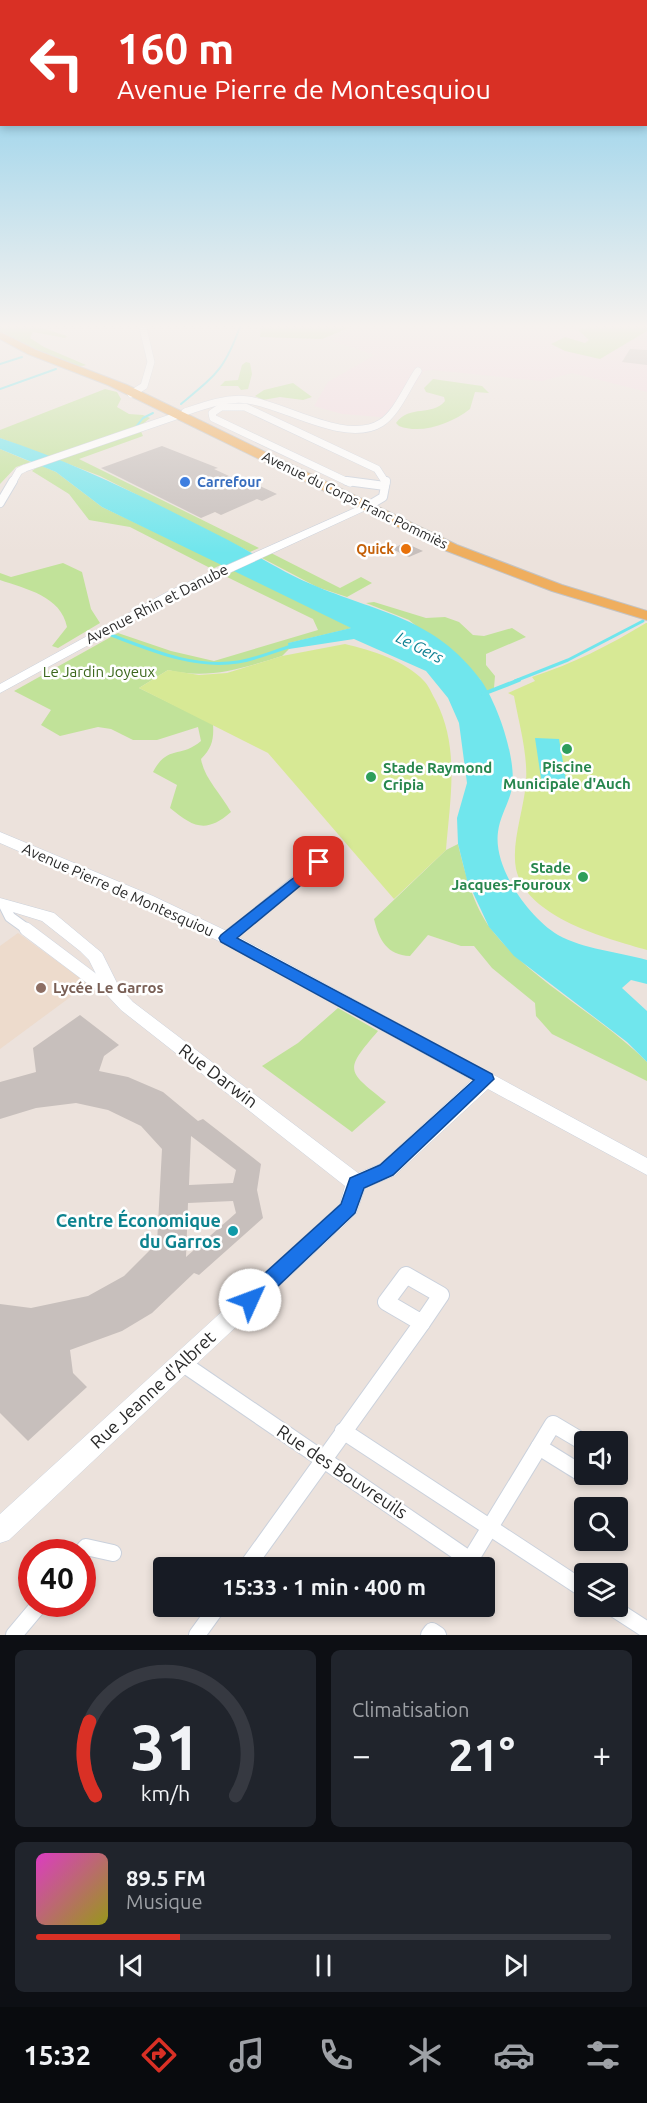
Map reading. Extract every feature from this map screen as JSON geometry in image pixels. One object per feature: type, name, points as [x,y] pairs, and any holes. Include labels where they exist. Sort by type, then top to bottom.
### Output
[{"type":"main road","name":"Avenue du Corps Franc Pommiès","points":[[152,400],[182,413],[452,548],[557,588],[647,616]]},
{"type":"street","points":[[0,502],[3,491],[19,471],[54,456],[182,413],[231,403],[261,403],[346,428],[368,428],[383,422],[398,400]]},
{"type":"street","points":[[373,507],[383,497],[385,486],[385,476],[377,469],[245,407],[231,403],[214,410],[211,415],[351,483],[385,486]]},
{"type":"street","name":"Avenue Rhin et Danube","points":[[317,527],[356,515],[373,507]]},
{"type":"street","name":"Avenue Rhin et Danube","points":[[0,689],[134,614],[216,573],[317,527],[373,507]]},
{"type":"street","name":"Avenue Pierre de Montesquiou","points":[[0,837],[147,900],[227,938],[647,1167]]},
{"type":"street","points":[[227,938],[329,854]]},
{"type":"street","points":[[2,904],[10,917],[95,981],[112,990]]},
{"type":"street","name":"Rue Darwin","points":[[2,904],[38,912],[48,917],[96,957],[112,990],[127,1006],[356,1183]]},
{"type":"street","points":[[356,1183],[387,1170],[486,1079]]},
{"type":"street","name":"Rue Jeanne d'Albret","points":[[0,1532],[349,1208],[356,1183]]},
{"type":"street","points":[[254,1557],[422,1323]]},
{"type":"street","name":"Rue des Bouvreuils","points":[[182,1363],[470,1560],[490,1528]]},
{"type":"street","points":[[490,1528],[553,1424],[574,1436]]},
{"type":"street","points":[[344,1431],[574,1583]]},
{"type":"street","points":[[539,1447],[574,1469]]},
{"type":"street","points":[[96,1550],[113,1554]]},
{"type":"street","points":[[14,1635],[29,1617]]},
{"type":"street","points":[[197,1635],[210,1617]]},
{"type":"street","points":[[627,1617],[647,1630]]},
{"type":"street","points":[[429,1635],[432,1630],[438,1635]]},
{"type":"shaded area","points":[[317,400],[404,400],[392,418],[342,414],[314,406]]},
{"type":"shaded area","name":"Lycée Le Garros","points":[[18,933],[88,984],[0,1049],[0,946]]},
{"type":"green space","points":[[76,400],[120,400],[117,407],[129,414],[150,418],[139,427],[143,436],[79,459],[259,548],[250,552],[100,476],[0,438],[0,430]]},
{"type":"green space","points":[[473,400],[470,409],[455,419],[436,426],[417,429],[399,426],[396,423],[408,414],[434,409],[445,401]]},
{"type":"green space","points":[[0,449],[31,462],[16,467],[0,484]]},
{"type":"green space","points":[[40,465],[56,472],[102,507],[223,564],[212,569],[130,527],[89,520],[69,494],[32,471]]},
{"type":"green space","points":[[271,553],[340,588],[361,577],[372,583],[347,597],[317,587],[262,558]]},
{"type":"green space","points":[[63,563],[82,572],[91,609],[100,623],[58,648],[52,646],[67,627],[58,608],[41,595],[0,580],[0,573],[11,577]]},
{"type":"green space","name":"Le Jardin Joyeux","points":[[236,570],[352,628],[289,643],[289,649],[282,656],[240,668],[198,674],[168,670],[139,688],[213,724],[212,743],[201,759],[209,779],[231,812],[214,823],[200,825],[186,820],[170,808],[177,785],[153,772],[164,758],[187,750],[201,741],[198,727],[157,740],[133,740],[111,729],[98,727],[60,736],[41,725],[51,710],[14,691],[118,633],[171,651],[214,661],[318,630],[313,619],[225,576]]},
{"type":"green space","points":[[374,602],[426,618],[445,617],[459,622],[473,635],[484,636],[512,628],[526,637],[486,654],[486,665],[495,676],[494,688],[487,693],[480,679],[409,620],[366,603]]},
{"type":"green space","points":[[646,623],[647,950],[590,932],[570,923],[535,901],[523,886],[516,869],[515,848],[526,782],[526,761],[514,696],[508,693],[535,681],[532,677],[590,653]]},
{"type":"green space","name":"Stade Raymond Cripia","points":[[345,644],[388,657],[417,674],[427,685],[436,701],[448,737],[452,774],[446,850],[394,899],[268,753],[139,688],[168,670],[199,675],[227,673],[282,656]]},
{"type":"green space","points":[[458,844],[474,899],[491,929],[526,965],[608,1028],[647,1062],[647,1081],[552,1034],[536,1016],[535,1003],[492,968],[474,946],[461,946],[428,935],[410,956],[395,953],[385,945],[374,919],[446,850]]},
{"type":"green space","points":[[338,1008],[378,1031],[359,1054],[354,1070],[363,1083],[386,1102],[352,1132],[262,1066],[298,1043]]},
{"type":"water","name":"Le Gers","points":[[0,438],[116,484],[306,582],[406,620],[445,643],[463,659],[480,679],[493,702],[509,747],[512,762],[512,788],[498,832],[498,846],[507,875],[515,890],[535,916],[558,935],[590,947],[647,960],[647,984],[631,980],[622,988],[647,1011],[647,1062],[627,1042],[514,956],[489,927],[467,880],[458,844],[457,818],[467,783],[459,723],[448,698],[426,671],[354,639],[289,649],[288,643],[351,628],[102,507],[56,472],[0,449]]},
{"type":"water","points":[[535,738],[559,739],[567,785],[542,785]]},
{"type":"building","name":"Carrefour","points":[[162,446],[218,468],[214,469],[244,483],[249,481],[277,494],[262,501],[257,499],[221,515],[215,512],[201,518],[101,468]]},
{"type":"building","name":"Quick","points":[[404,543],[423,551],[409,557],[392,549]]},
{"type":"building","name":"Centre Économique du Garros","points":[[80,1015],[119,1045],[104,1056],[99,1071],[128,1077],[163,1092],[198,1121],[203,1119],[261,1164],[257,1190],[263,1218],[199,1275],[194,1273],[152,1313],[122,1331],[70,1350],[73,1373],[87,1387],[28,1441],[0,1413],[0,1304],[31,1308],[88,1296],[124,1276],[157,1243],[162,1149],[141,1126],[108,1110],[76,1103],[36,1108],[0,1119],[0,1082],[36,1072],[33,1048]],"holes":[[[191,1136],[236,1170],[233,1183],[189,1185]],[[233,1201],[236,1213],[186,1257],[188,1203]]]},
{"type":"waterway","points":[[181,404],[185,400]]},
{"type":"waterway","points":[[135,428],[143,418],[153,413]]},
{"type":"waterway","points":[[515,681],[568,660],[643,621]]},
{"type":"waterway","points":[[111,635],[173,657],[205,663],[245,661],[292,646]]},
{"type":"waterway","points":[[483,694],[519,680]]},
{"type":"place","name":"Carrefour","points":[[185,482]]},
{"type":"place","name":"Quick","points":[[406,549]]},
{"type":"place","name":"Piscine Municipale d'Auch","points":[[567,749]]},
{"type":"place","name":"Stade Raymond Cripia","points":[[371,777]]},
{"type":"place","name":"Stade Jacques-Fouroux","points":[[583,877]]},
{"type":"place","name":"Lycée Le Garros","points":[[41,988]]},
{"type":"place","name":"Centre Économique du Garros","points":[[233,1231]]},
{"type":"route","points":[[250,1300],[349,1208],[356,1183],[387,1170],[486,1079],[227,938],[319,862]]}]
